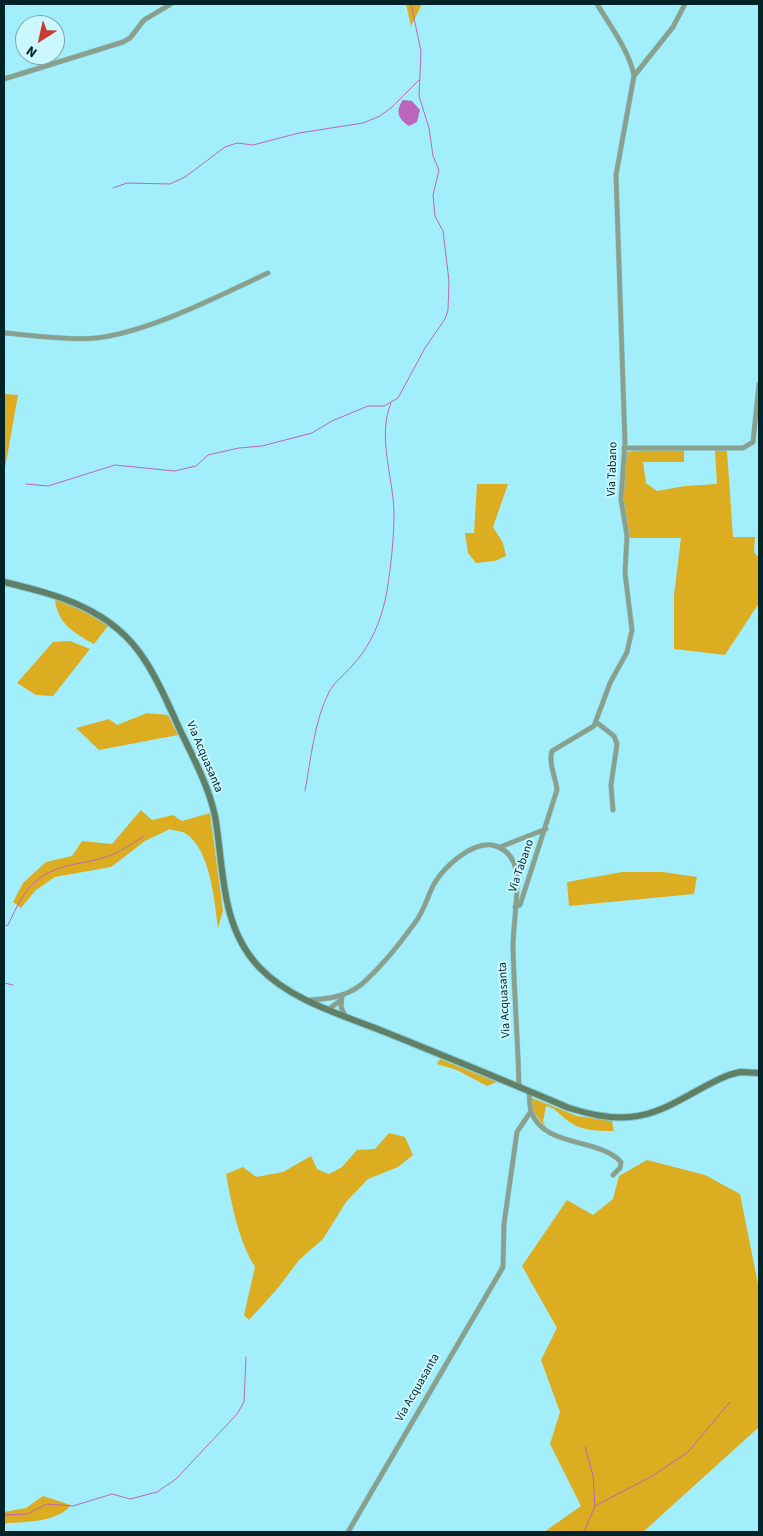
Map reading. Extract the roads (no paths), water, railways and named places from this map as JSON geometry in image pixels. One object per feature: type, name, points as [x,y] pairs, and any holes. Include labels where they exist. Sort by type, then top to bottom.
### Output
[{"type":"main road","name":"Via Acquasanta","points":[[4,582],[52,594],[84,606],[118,629],[143,657],[157,679],[206,788],[214,814],[225,890],[235,933],[246,952],[276,983],[308,1000],[345,1016],[569,1108],[592,1114],[631,1117],[661,1108],[729,1075],[740,1072],[759,1074]]},
{"type":"street","points":[[4,79],[106,49],[123,42],[130,38],[144,20],[171,4]]},
{"type":"street","points":[[597,4],[612,27],[633,67],[634,76]]},
{"type":"street","name":"Via Tabano","points":[[515,907],[520,905],[557,790],[550,760],[552,751],[588,732],[596,722],[610,683],[626,652],[632,630],[625,573],[627,536],[621,499],[624,448],[616,175],[634,76],[673,27],[684,4]]},
{"type":"street","points":[[4,333],[95,338],[128,332],[226,293],[268,273]]},
{"type":"street","points":[[624,448],[743,448],[750,445],[753,442],[759,384]]},
{"type":"street","points":[[596,722],[614,736],[617,744],[611,785],[613,810]]},
{"type":"street","name":"Via Tabano","points":[[500,847],[546,829]]},
{"type":"street","points":[[329,1009],[373,974],[416,923],[435,882],[443,871],[468,851],[479,846],[490,845],[500,847]]},
{"type":"street","name":"Via Acquasanta","points":[[500,847],[509,854],[514,864],[516,876],[513,946],[519,1087]]},
{"type":"street","points":[[329,1009],[334,998]]},
{"type":"street","points":[[308,1000],[341,998]]},
{"type":"street","points":[[341,998],[345,1016]]},
{"type":"street","points":[[529,1091],[531,1111],[545,1129],[554,1135],[591,1146],[619,1159],[621,1162],[620,1168],[613,1175]]},
{"type":"street","name":"Via Acquasanta","points":[[348,1532],[503,1267],[504,1224],[517,1132],[531,1111]]},
{"type":"waterway","points":[[26,484],[48,486],[115,465],[174,471],[196,466],[208,455],[239,448],[262,446],[312,433],[332,421],[368,406],[384,406],[398,398],[425,348],[445,319],[448,310],[449,281],[443,231],[435,216],[433,195],[439,170],[433,156],[429,128],[419,96],[421,51],[411,4]]},
{"type":"waterway","points":[[113,188],[127,183],[170,184],[185,177],[225,147],[237,143],[253,145],[299,133],[363,123],[380,116],[392,107],[420,79]]},
{"type":"waterway","points":[[305,791],[320,716],[329,692],[365,650],[375,632],[385,601],[391,562],[394,522],[385,429],[391,403]]},
{"type":"waterway","points":[[4,926],[8,925],[30,887],[41,877],[62,867],[111,855],[144,836]]},
{"type":"waterway","points":[[4,983],[13,985]]},
{"type":"waterway","points":[[4,1515],[27,1514],[47,1504],[73,1506],[112,1494],[130,1499],[157,1492],[176,1479],[237,1414],[244,1402],[246,1357]]},
{"type":"waterway","points":[[595,1506],[654,1475],[688,1452],[730,1402]]},
{"type":"waterway","points":[[584,1532],[595,1506],[593,1475],[585,1447]]}]
